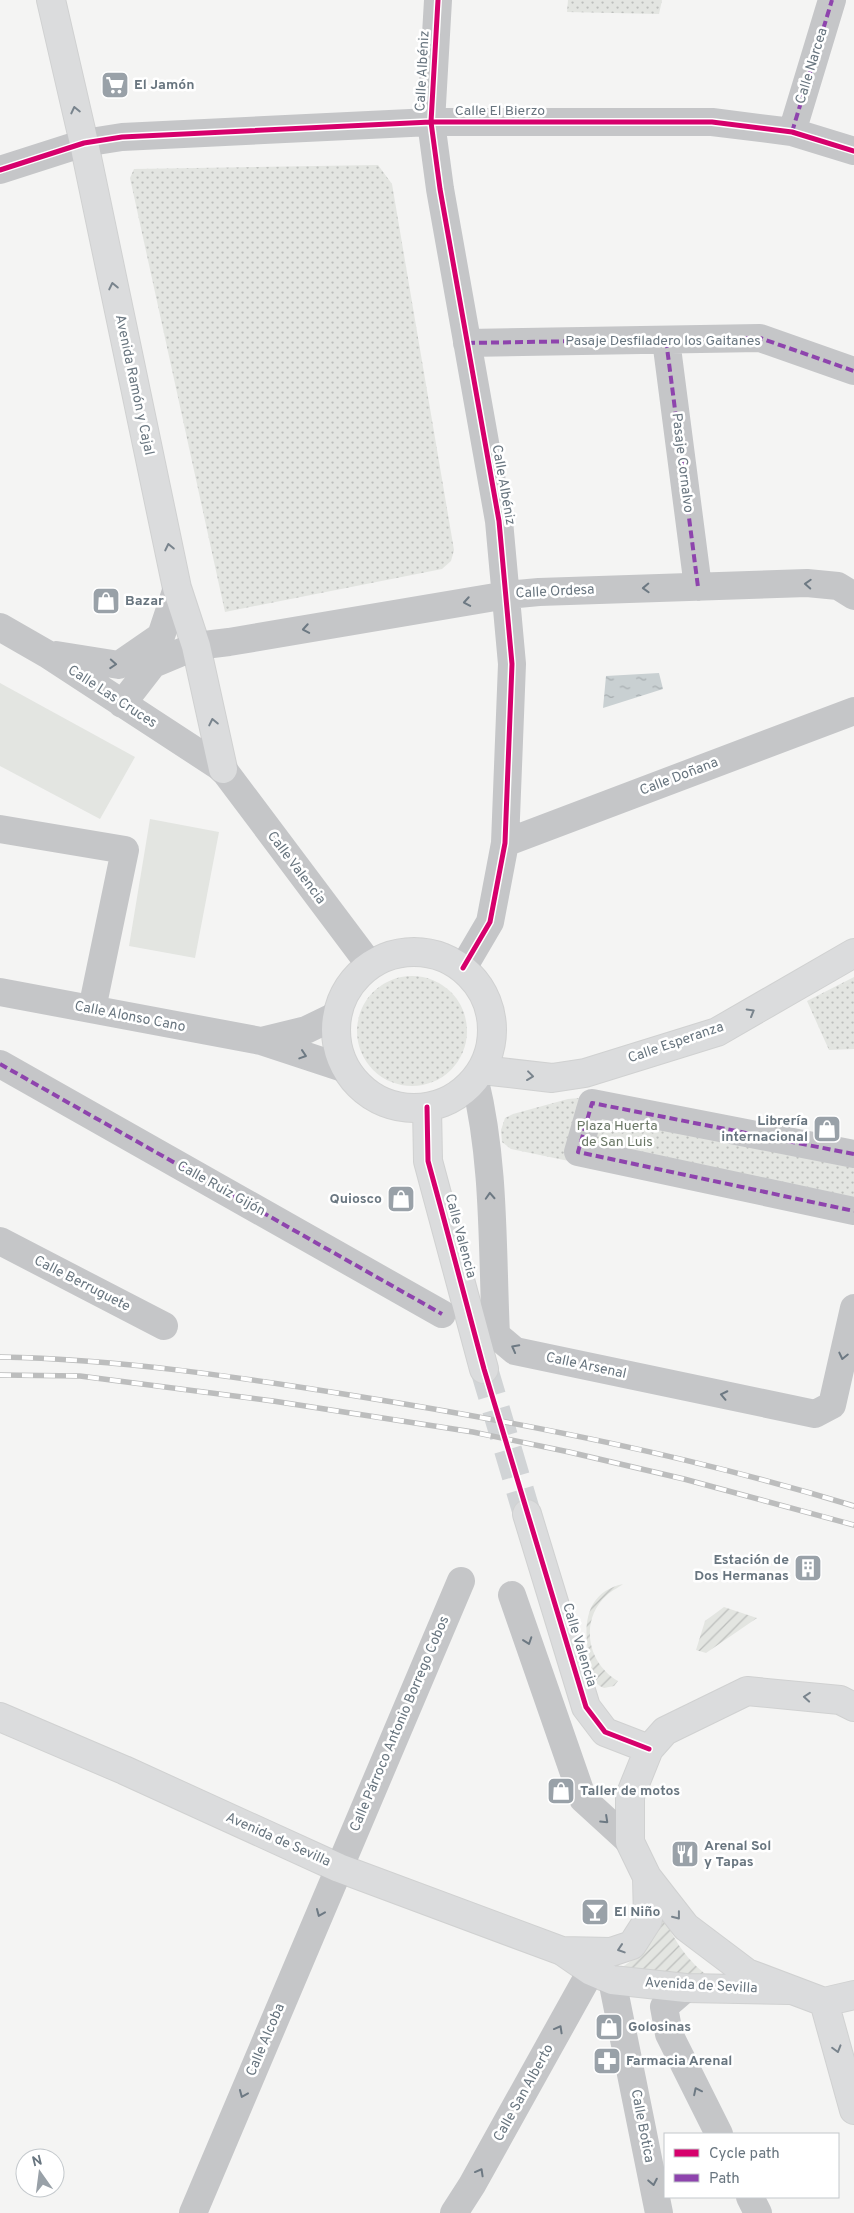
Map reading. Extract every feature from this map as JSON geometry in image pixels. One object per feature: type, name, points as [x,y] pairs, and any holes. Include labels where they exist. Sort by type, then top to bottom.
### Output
[{"type":"street","name":"Avenida Ramón y Cajal","points":[[51,0],[84,144],[177,588],[196,646],[223,769]]},
{"type":"street","name":"Calle Albéniz","points":[[438,0],[431,122],[440,189],[499,521],[512,664],[505,842],[490,922],[463,968]]},
{"type":"street","name":"Calle Narcea","points":[[792,132],[832,0]]},
{"type":"street","name":"Calle El Bierzo","points":[[0,170],[84,144],[122,137],[431,122],[712,122],[792,132],[854,151]]},
{"type":"street","name":"Pasaje Desfiladero los Gaitanes","points":[[467,343],[760,338],[854,371]]},
{"type":"street","name":"Pasaje Cornalvo","points":[[666,340],[698,587]]},
{"type":"street","name":"Calle Ordesa","points":[[122,704],[153,664],[196,646],[507,595],[539,592],[807,583],[838,586],[854,596]]},
{"type":"street","points":[[47,654],[119,665],[161,636],[177,588]]},
{"type":"street","name":"Calle Las Cruces","points":[[0,627],[47,654],[223,769]]},
{"type":"street","name":"Calle Doñana","points":[[505,842],[854,711]]},
{"type":"street","name":"Calle Valencia","points":[[223,769],[370,965]]},
{"type":"street","points":[[0,829],[125,850],[92,1010]]},
{"type":"street","points":[[401,953],[434,954],[463,968],[482,989],[492,1015],[492,1044],[478,1075],[453,1098],[427,1107],[383,1102],[362,1089],[346,1069],[336,1043],[337,1015],[348,986],[370,965],[401,953]]},
{"type":"street","name":"Calle Esperanza","points":[[478,1075],[552,1078],[585,1073],[717,1032],[854,953]]},
{"type":"street","name":"Calle Alonso Cano","points":[[0,992],[261,1041],[346,1069]]},
{"type":"street","name":"Calle Alonso Cano","points":[[261,1041],[306,1030],[337,1015]]},
{"type":"street","name":"Calle Ruiz Gijón","points":[[0,1064],[442,1314]]},
{"type":"street","name":"Calle Arsenal","points":[[478,1075],[488,1149],[496,1335],[515,1351],[816,1414],[832,1405],[854,1308]]},
{"type":"street","points":[[854,1154],[592,1103],[578,1152],[854,1211]]},
{"type":"street","name":"Calle Valencia","points":[[427,1107],[428,1161],[484,1369]]},
{"type":"street","name":"Calle Berruguete","points":[[0,1241],[164,1326]]},
{"type":"street","name":"Calle Valencia","points":[[526,1514],[586,1707],[605,1732],[649,1749]]},
{"type":"street","name":"Calle Párroco Antonio Borrego Cobos","points":[[339,1868],[461,1581]]},
{"type":"street","points":[[512,1595],[583,1800],[630,1842],[647,1878],[686,1927],[747,1973],[788,1990],[824,2002],[854,1995]]},
{"type":"street","points":[[630,1842],[630,1796],[649,1749],[665,1731],[747,1692],[840,1700],[854,1707]]},
{"type":"street","name":"Avenida de Sevilla","points":[[0,1717],[124,1770],[339,1868],[562,1951],[602,1975],[686,1988],[788,1990]]},
{"type":"street","name":"Calle Alcoba","points":[[193,2213],[339,1868]]},
{"type":"street","name":"Avenida de Sevilla","points":[[562,1951],[611,1952],[632,1945],[648,1920],[647,1878]]},
{"type":"street","name":"Calle San Alberto","points":[[454,2213],[602,1975]]},
{"type":"street","name":"Calle Botica","points":[[602,1975],[659,2213]]},
{"type":"street","points":[[686,1988],[664,2007],[669,2034],[718,2133]]},
{"type":"street","points":[[824,2002],[854,2110]]},
{"type":"street","points":[[750,2198],[758,2213]]},
{"type":"green space","points":[[568,0],[662,0],[659,14],[567,12]]},
{"type":"green space","points":[[378,165],[392,184],[454,550],[451,561],[442,569],[225,612],[130,178],[134,169]]},
{"type":"green space","points":[[0,683],[135,757],[100,819],[0,766]]},
{"type":"green space","points":[[150,819],[219,832],[195,958],[129,946]]},
{"type":"green space","points":[[412,976],[433,980],[451,992],[463,1010],[467,1031],[463,1052],[451,1070],[433,1082],[412,1086],[391,1082],[373,1070],[361,1052],[357,1031],[361,1010],[373,992],[391,980]]},
{"type":"green space","points":[[854,977],[854,1049],[829,1050],[807,1001]]},
{"type":"green space","name":"Plaza Huerta de San Luis","points":[[613,1095],[854,1149],[854,1211],[843,1218],[511,1149],[502,1142],[501,1130],[505,1118],[513,1114],[568,1099]]},
{"type":"green space","points":[[623,1584],[598,1605],[590,1628],[590,1641],[599,1663],[607,1673],[618,1681],[614,1686],[604,1688],[597,1683],[592,1674],[587,1637],[589,1614],[593,1604],[600,1595]]},
{"type":"green space","points":[[724,1607],[757,1618],[706,1653],[696,1650],[705,1621]]},
{"type":"green space","points":[[664,1918],[683,1950],[694,1964],[709,1977],[621,1968],[647,1946]]},
{"type":"water","points":[[659,673],[663,689],[603,708],[606,676]]},
{"type":"tunnel","points":[[484,1369],[527,1514]]},
{"type":"railway","points":[[0,1357],[89,1361],[178,1370],[419,1406],[544,1429],[669,1456],[854,1506]]},
{"type":"railway","points":[[0,1375],[80,1376],[273,1401],[473,1432],[684,1479],[854,1525]]},
{"type":"marked path","points":[[792,132],[832,0]]},
{"type":"marked path","points":[[467,343],[760,338],[854,371]]},
{"type":"marked path","points":[[666,340],[698,587]]},
{"type":"marked path","points":[[0,1064],[442,1314]]},
{"type":"marked path","points":[[854,1154],[592,1103],[578,1152],[854,1211]]},
{"type":"cycle path","points":[[438,0],[431,122],[440,189],[499,521],[512,664],[505,843],[490,922],[463,968]]},
{"type":"cycle path","points":[[0,170],[84,143],[122,137],[431,122],[712,122],[792,132],[854,151]]},
{"type":"cycle path","points":[[427,1107],[428,1161],[484,1369],[586,1707],[605,1732],[649,1749]]},
{"type":"place","name":"El Jamón","points":[[115,85]]},
{"type":"place","name":"Bazar","points":[[106,601]]},
{"type":"place","name":"Librería internacional","points":[[827,1129]]},
{"type":"place","name":"Quiosco","points":[[401,1199]]},
{"type":"place","name":"Estación de Dos Hermanas","points":[[808,1568]]},
{"type":"place","name":"Taller de motos","points":[[561,1791]]},
{"type":"place","name":"Arenal Sol y Tapas","points":[[685,1854]]},
{"type":"place","name":"El Niño","points":[[595,1912]]},
{"type":"place","name":"Golosinas","points":[[609,2027]]},
{"type":"place","name":"Farmacia Arenal","points":[[607,2061]]}]
